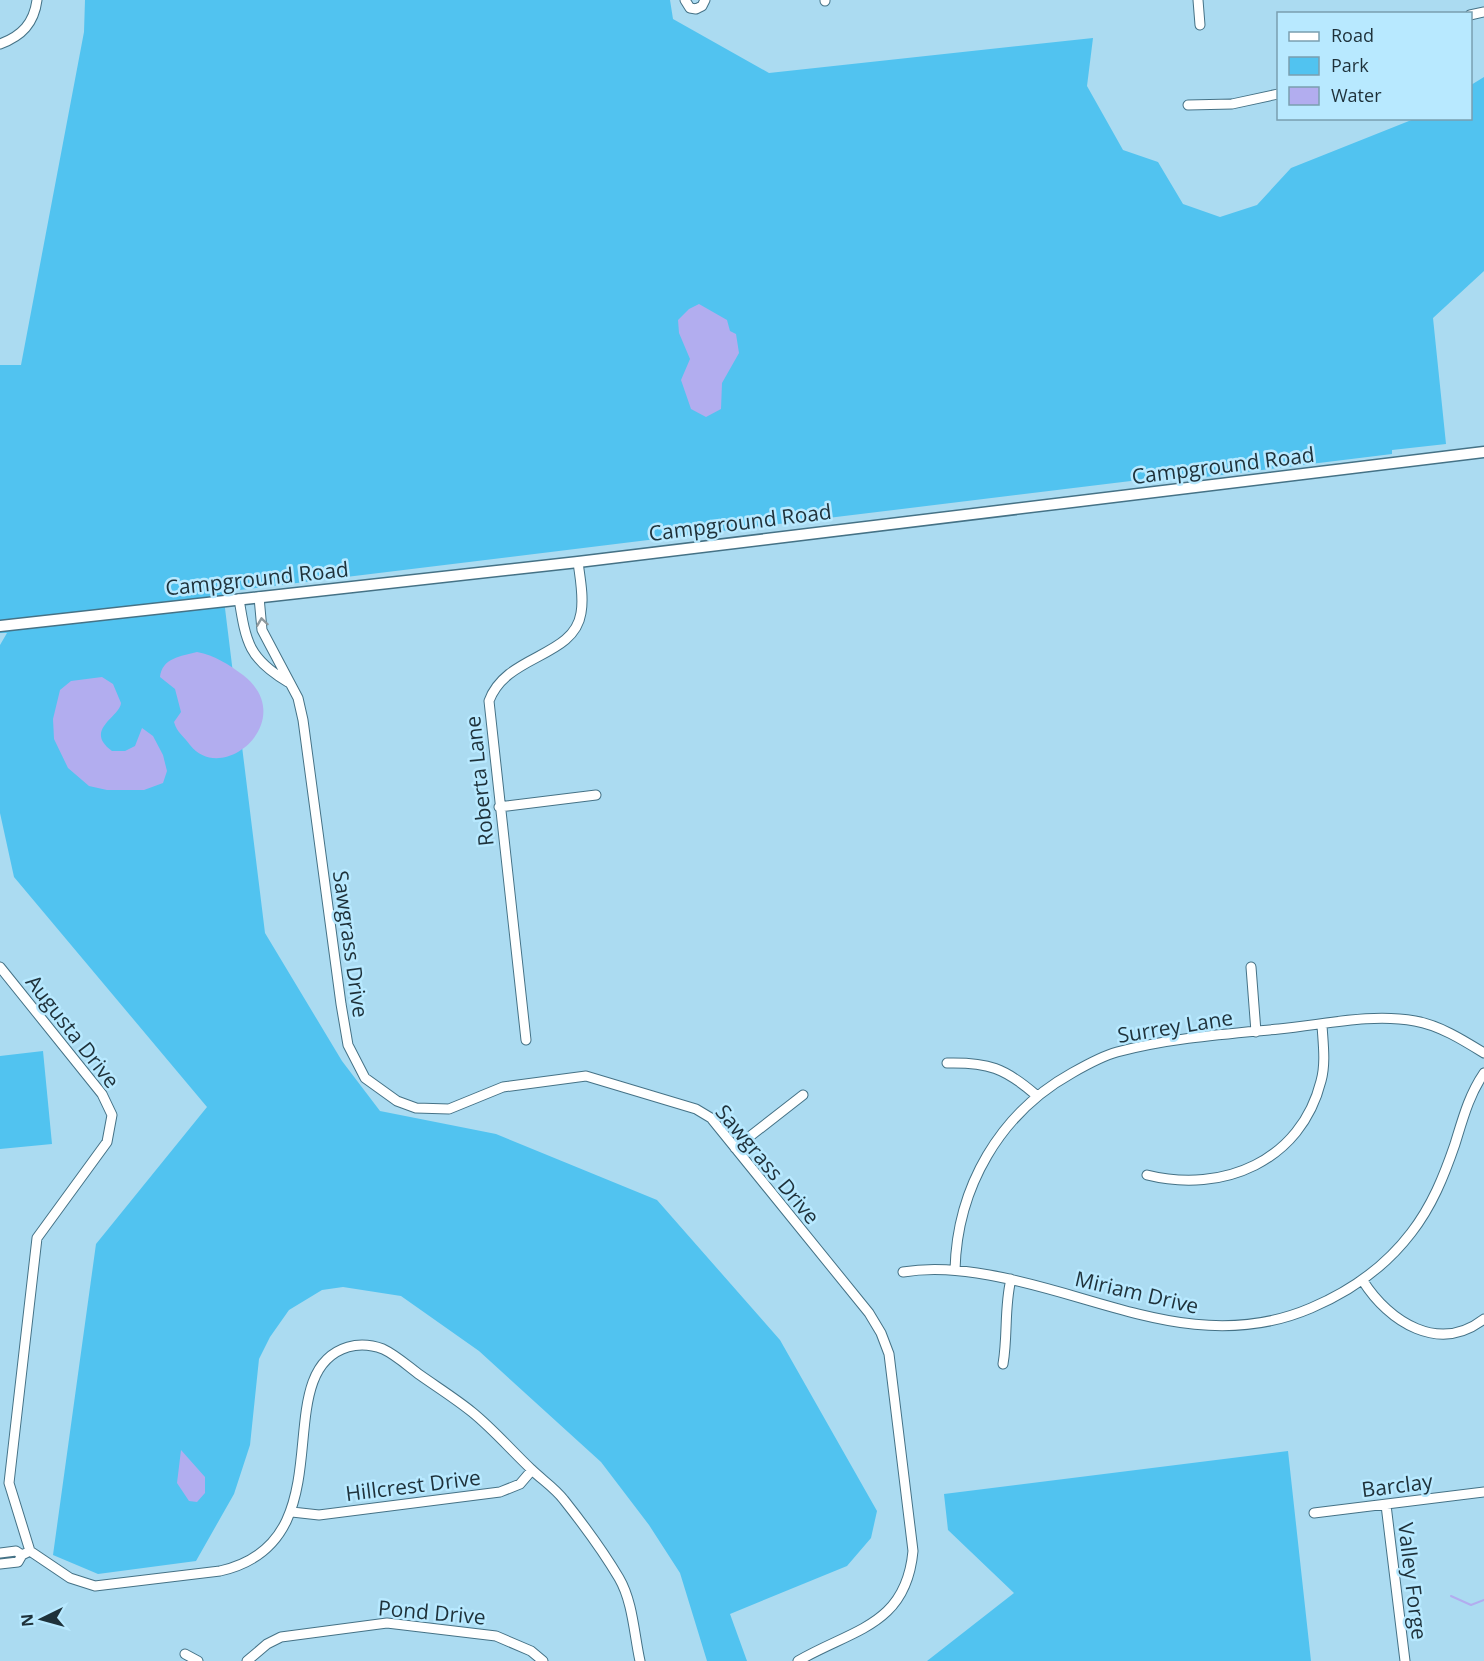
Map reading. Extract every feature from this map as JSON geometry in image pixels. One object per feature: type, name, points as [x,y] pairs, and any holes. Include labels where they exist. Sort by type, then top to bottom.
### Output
[{"type":"street","points":[[0,44],[23,32],[36,10],[37,0]]},
{"type":"street","points":[[685,0],[690,8],[696,9],[702,6],[705,0]]},
{"type":"street","points":[[1198,0],[1200,25]]},
{"type":"street","points":[[1188,105],[1233,104],[1277,94]]},
{"type":"street","name":"Campground Road","points":[[0,626],[578,562],[1484,452]]},
{"type":"street","name":"Roberta Lane","points":[[526,1040],[489,701],[494,688],[503,677],[552,650],[574,631],[581,613],[578,562]]},
{"type":"street","name":"Sawgrass Drive","points":[[259,597],[262,630],[298,699],[303,720],[348,1045],[365,1078],[397,1101],[432,1109],[464,1104],[503,1087],[586,1076],[696,1109],[711,1118],[869,1313],[881,1333],[889,1354],[913,1551],[911,1571],[905,1588],[889,1611],[871,1624],[798,1661]]},
{"type":"street","points":[[239,599],[244,629],[255,656],[268,671],[288,682]]},
{"type":"street","points":[[255,656],[271,648]]},
{"type":"street","points":[[499,807],[596,795]]},
{"type":"street","name":"Augusta Drive","points":[[0,967],[102,1094],[112,1115],[107,1142],[37,1238],[9,1483],[26,1553]]},
{"type":"street","points":[[1251,967],[1256,1032]]},
{"type":"street","name":"Surrey Lane","points":[[956,1270],[958,1229],[981,1166],[995,1141],[1036,1095],[1089,1063],[1116,1052],[1373,1018],[1415,1021],[1457,1037],[1484,1053]]},
{"type":"street","points":[[1147,1175],[1168,1180],[1203,1182],[1248,1169],[1276,1152],[1291,1139],[1315,1100],[1322,1079],[1322,1025]]},
{"type":"street","points":[[946,1063],[971,1062],[1004,1070],[1036,1095]]},
{"type":"street","name":"Miriam Drive","points":[[903,1272],[956,1270],[1011,1279],[1150,1317],[1200,1327],[1245,1326],[1294,1316],[1363,1281],[1400,1246],[1428,1210],[1444,1176],[1463,1113],[1484,1073]]},
{"type":"street","points":[[735,1148],[802,1095]]},
{"type":"street","points":[[1003,1364],[1006,1346],[1005,1309],[1011,1279]]},
{"type":"street","points":[[1363,1281],[1374,1298],[1391,1315],[1428,1333],[1458,1334],[1484,1319]]},
{"type":"street","points":[[0,1553],[16,1551],[26,1553],[70,1578],[95,1586],[220,1571],[246,1563],[270,1547],[292,1512],[304,1445],[310,1384],[318,1367],[330,1355],[348,1347],[366,1345],[384,1350],[473,1413],[563,1498],[620,1579],[627,1598],[640,1661]]},
{"type":"street","name":"Hillcrest Drive","points":[[292,1512],[319,1515],[500,1492],[520,1484],[532,1470]]},
{"type":"street","name":"Barclay","points":[[1314,1514],[1484,1492]]},
{"type":"street","name":"Valley Forge","points":[[1386,1505],[1405,1661]]},
{"type":"street","points":[[0,1564],[18,1562],[26,1553]]},
{"type":"street","name":"Pond Drive","points":[[247,1661],[267,1644],[282,1636],[387,1623],[496,1636],[531,1651],[543,1661]]},
{"type":"street","points":[[185,1654],[198,1661]]},
{"type":"green space","points":[[85,0],[670,0],[673,19],[769,73],[1093,38],[1087,86],[1123,150],[1158,162],[1183,204],[1220,217],[1257,205],[1291,168],[1411,120],[1472,120],[1472,84],[1484,77],[1484,271],[1433,318],[1446,444],[1392,450],[1392,454],[1181,480],[1180,475],[223,592],[265,933],[342,1061],[380,1111],[496,1134],[657,1200],[780,1340],[877,1511],[871,1538],[847,1566],[730,1614],[747,1661],[707,1661],[680,1573],[649,1525],[601,1462],[479,1351],[401,1296],[343,1287],[322,1290],[289,1310],[270,1337],[259,1359],[250,1445],[234,1494],[196,1561],[98,1574],[53,1555],[96,1244],[207,1107],[14,877],[0,813],[0,645],[7,633],[0,633],[0,365],[21,365],[84,32]]},
{"type":"green space","points":[[43,1051],[52,1144],[0,1149],[0,1056]]},
{"type":"green space","points":[[1288,1451],[1311,1661],[927,1661],[1014,1593],[948,1530],[944,1494]]},
{"type":"water","points":[[699,304],[727,320],[730,331],[736,334],[739,353],[722,383],[721,409],[706,417],[691,409],[681,380],[690,359],[679,333],[678,320],[689,309]]},
{"type":"water","points":[[197,652],[216,658],[243,675],[258,692],[263,710],[260,728],[250,742],[236,753],[220,758],[204,756],[179,732],[174,722],[181,712],[175,689],[160,677],[168,662]]},
{"type":"water","points":[[102,677],[113,684],[121,703],[102,730],[101,737],[104,743],[112,751],[125,751],[135,746],[142,728],[153,736],[163,755],[167,771],[163,783],[144,790],[107,790],[89,786],[68,768],[54,739],[53,719],[60,690],[71,681]]},
{"type":"water","points":[[181,1450],[205,1477],[205,1493],[197,1502],[189,1501],[177,1483]]},
{"type":"waterway","points":[[1451,1596],[1471,1605],[1484,1600]]}]
